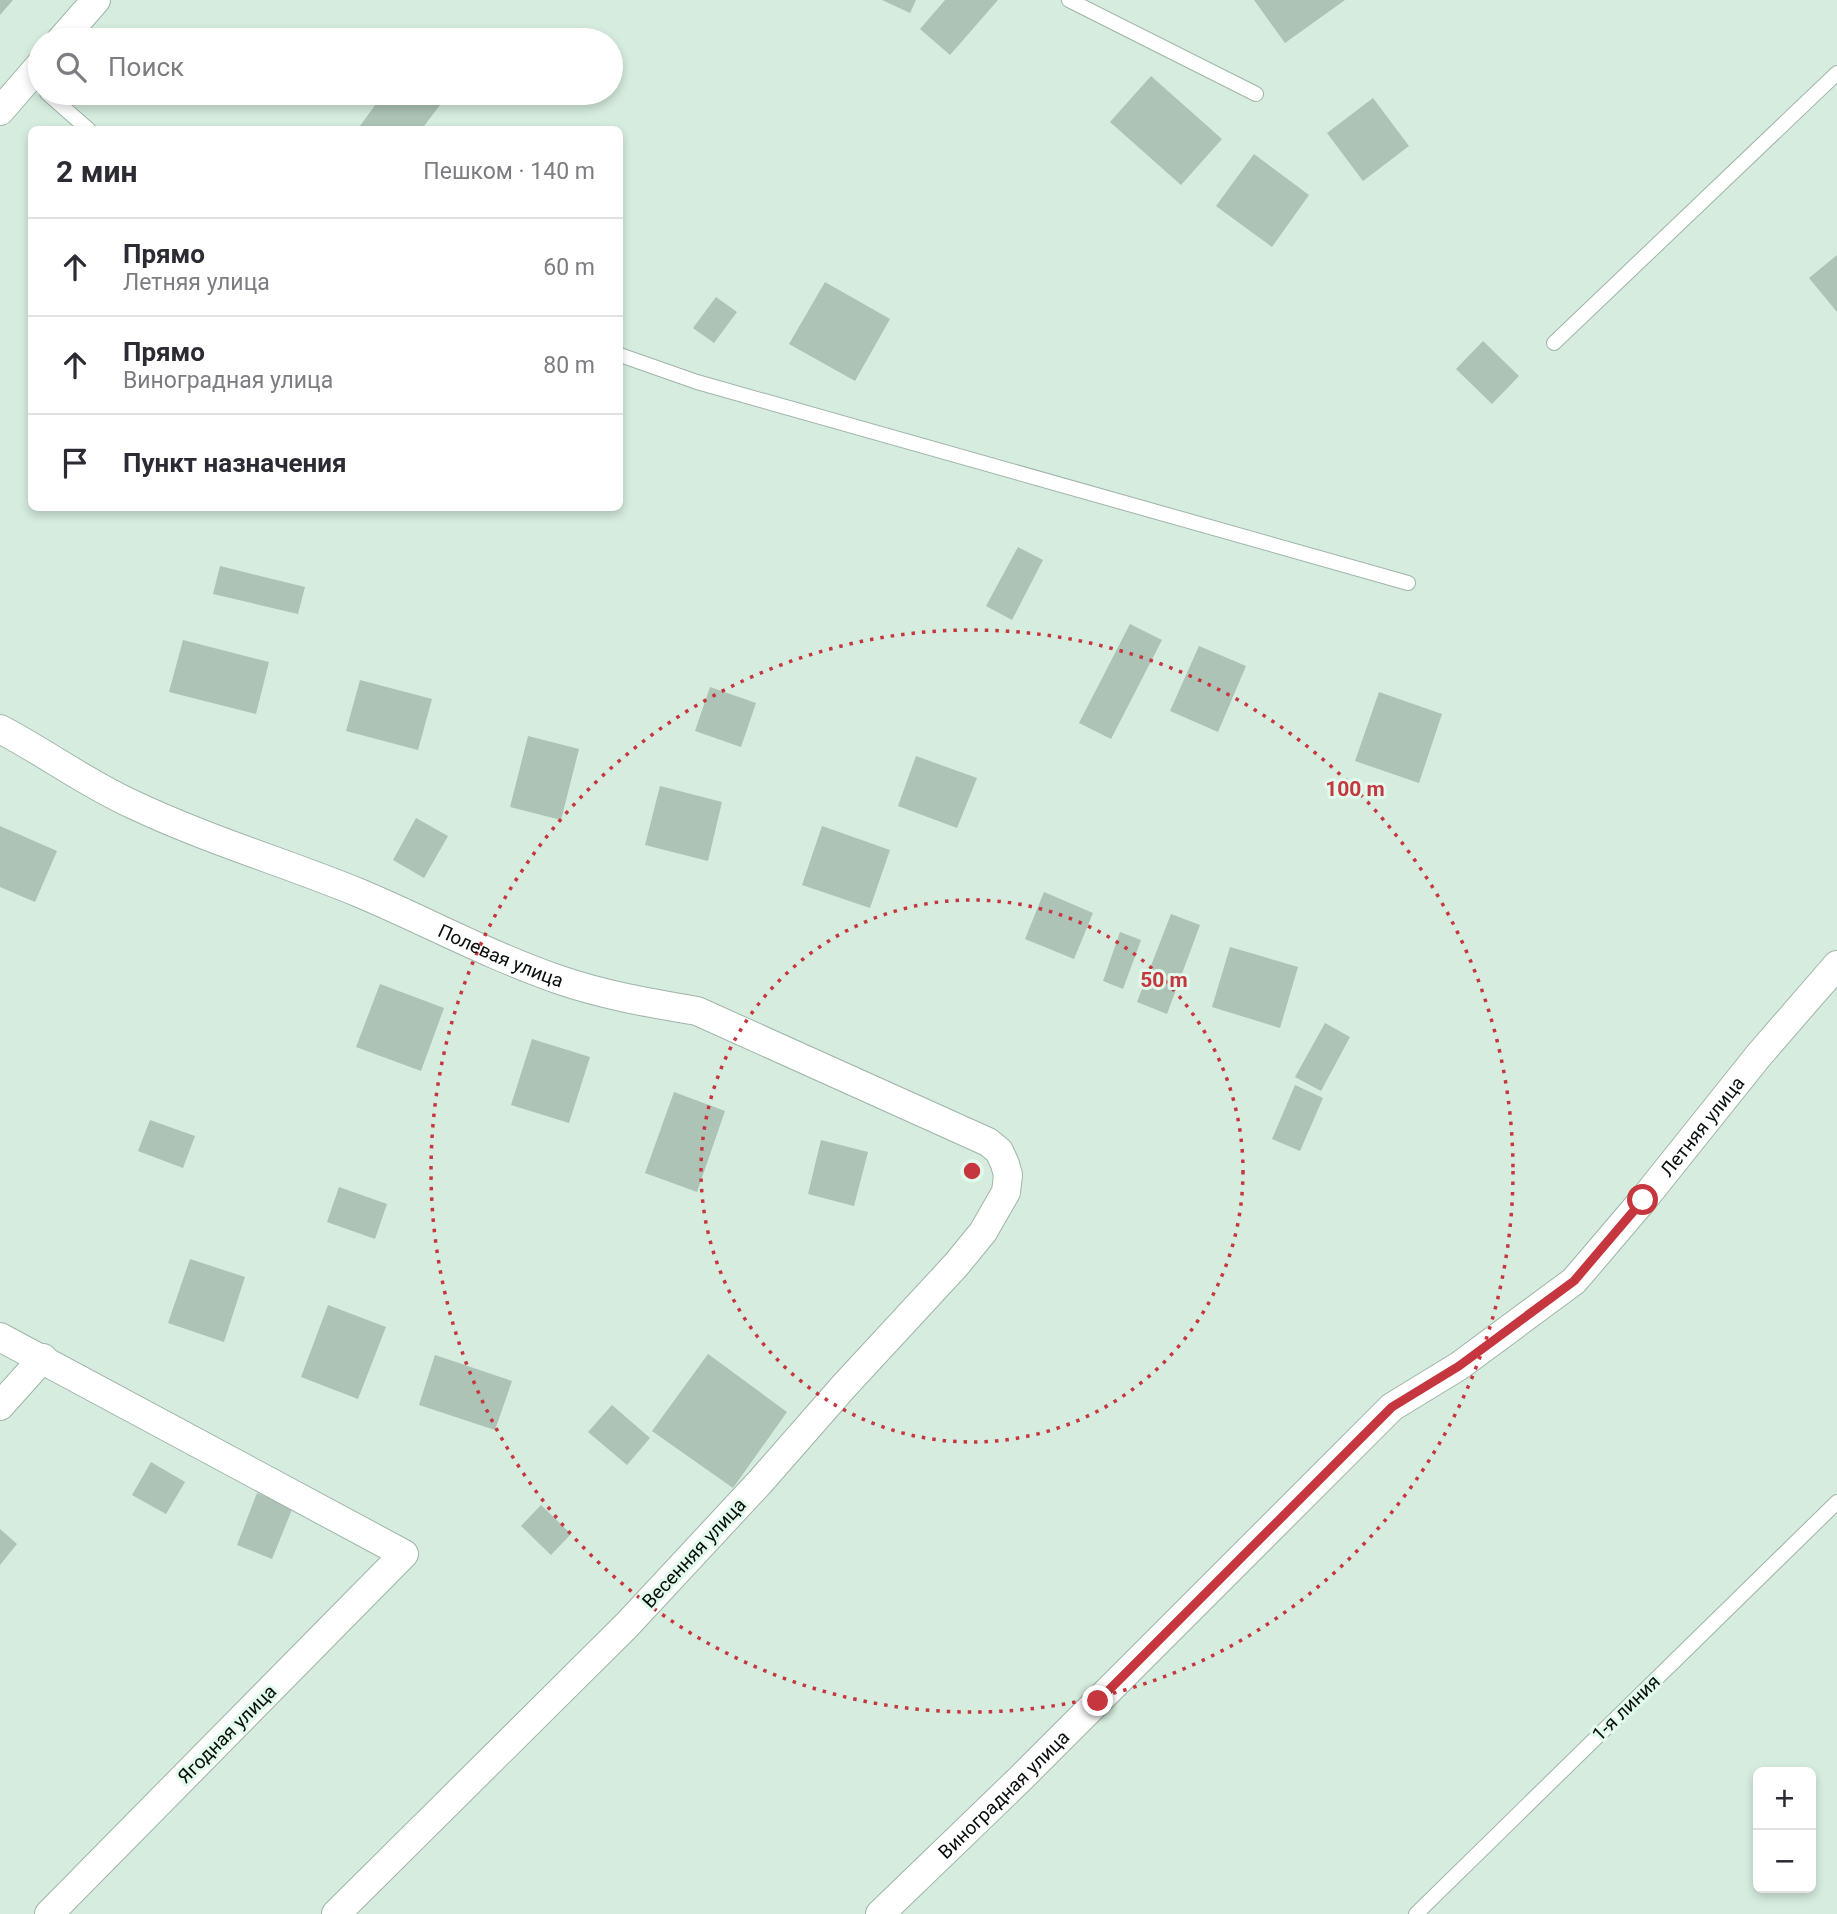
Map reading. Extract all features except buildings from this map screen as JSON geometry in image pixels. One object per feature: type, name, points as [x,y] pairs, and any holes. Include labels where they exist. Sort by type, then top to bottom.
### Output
[{"type":"street","points":[[72,28],[96,0]]},
{"type":"street","points":[[0,111],[28,89]]},
{"type":"street","name":"Полевая улица","points":[[0,729],[134,805],[357,892],[490,953],[557,979],[606,994],[647,1004],[697,1011],[988,1142],[999,1151],[1005,1164]]},
{"type":"street","name":"Летняя улица","points":[[1392,1407],[1459,1366],[1574,1281],[1759,1055],[1837,965]]},
{"type":"street","name":"Весенняя улица","points":[[336,1914],[627,1625],[956,1265],[983,1232],[1006,1192],[1009,1175],[1005,1164]]},
{"type":"street","points":[[0,1337],[43,1358],[0,1406]]},
{"type":"street","name":"Ягодная улица","points":[[43,1358],[404,1554],[49,1914]]},
{"type":"street","name":"Виноградная улица","points":[[880,1914],[1020,1779],[1392,1407]]},
{"type":"lane","points":[[1069,0],[1256,94]]},
{"type":"lane","points":[[1553,343],[1837,73]]},
{"type":"lane","points":[[64,105],[85,126]]},
{"type":"lane","points":[[623,356],[696,383],[1408,583]]},
{"type":"lane","name":"1-я линия","points":[[1416,1914],[1837,1502]]},
{"type":"route","points":[[1098,1701],[1392,1407],[1459,1366],[1574,1281],[1643,1200]]}]
